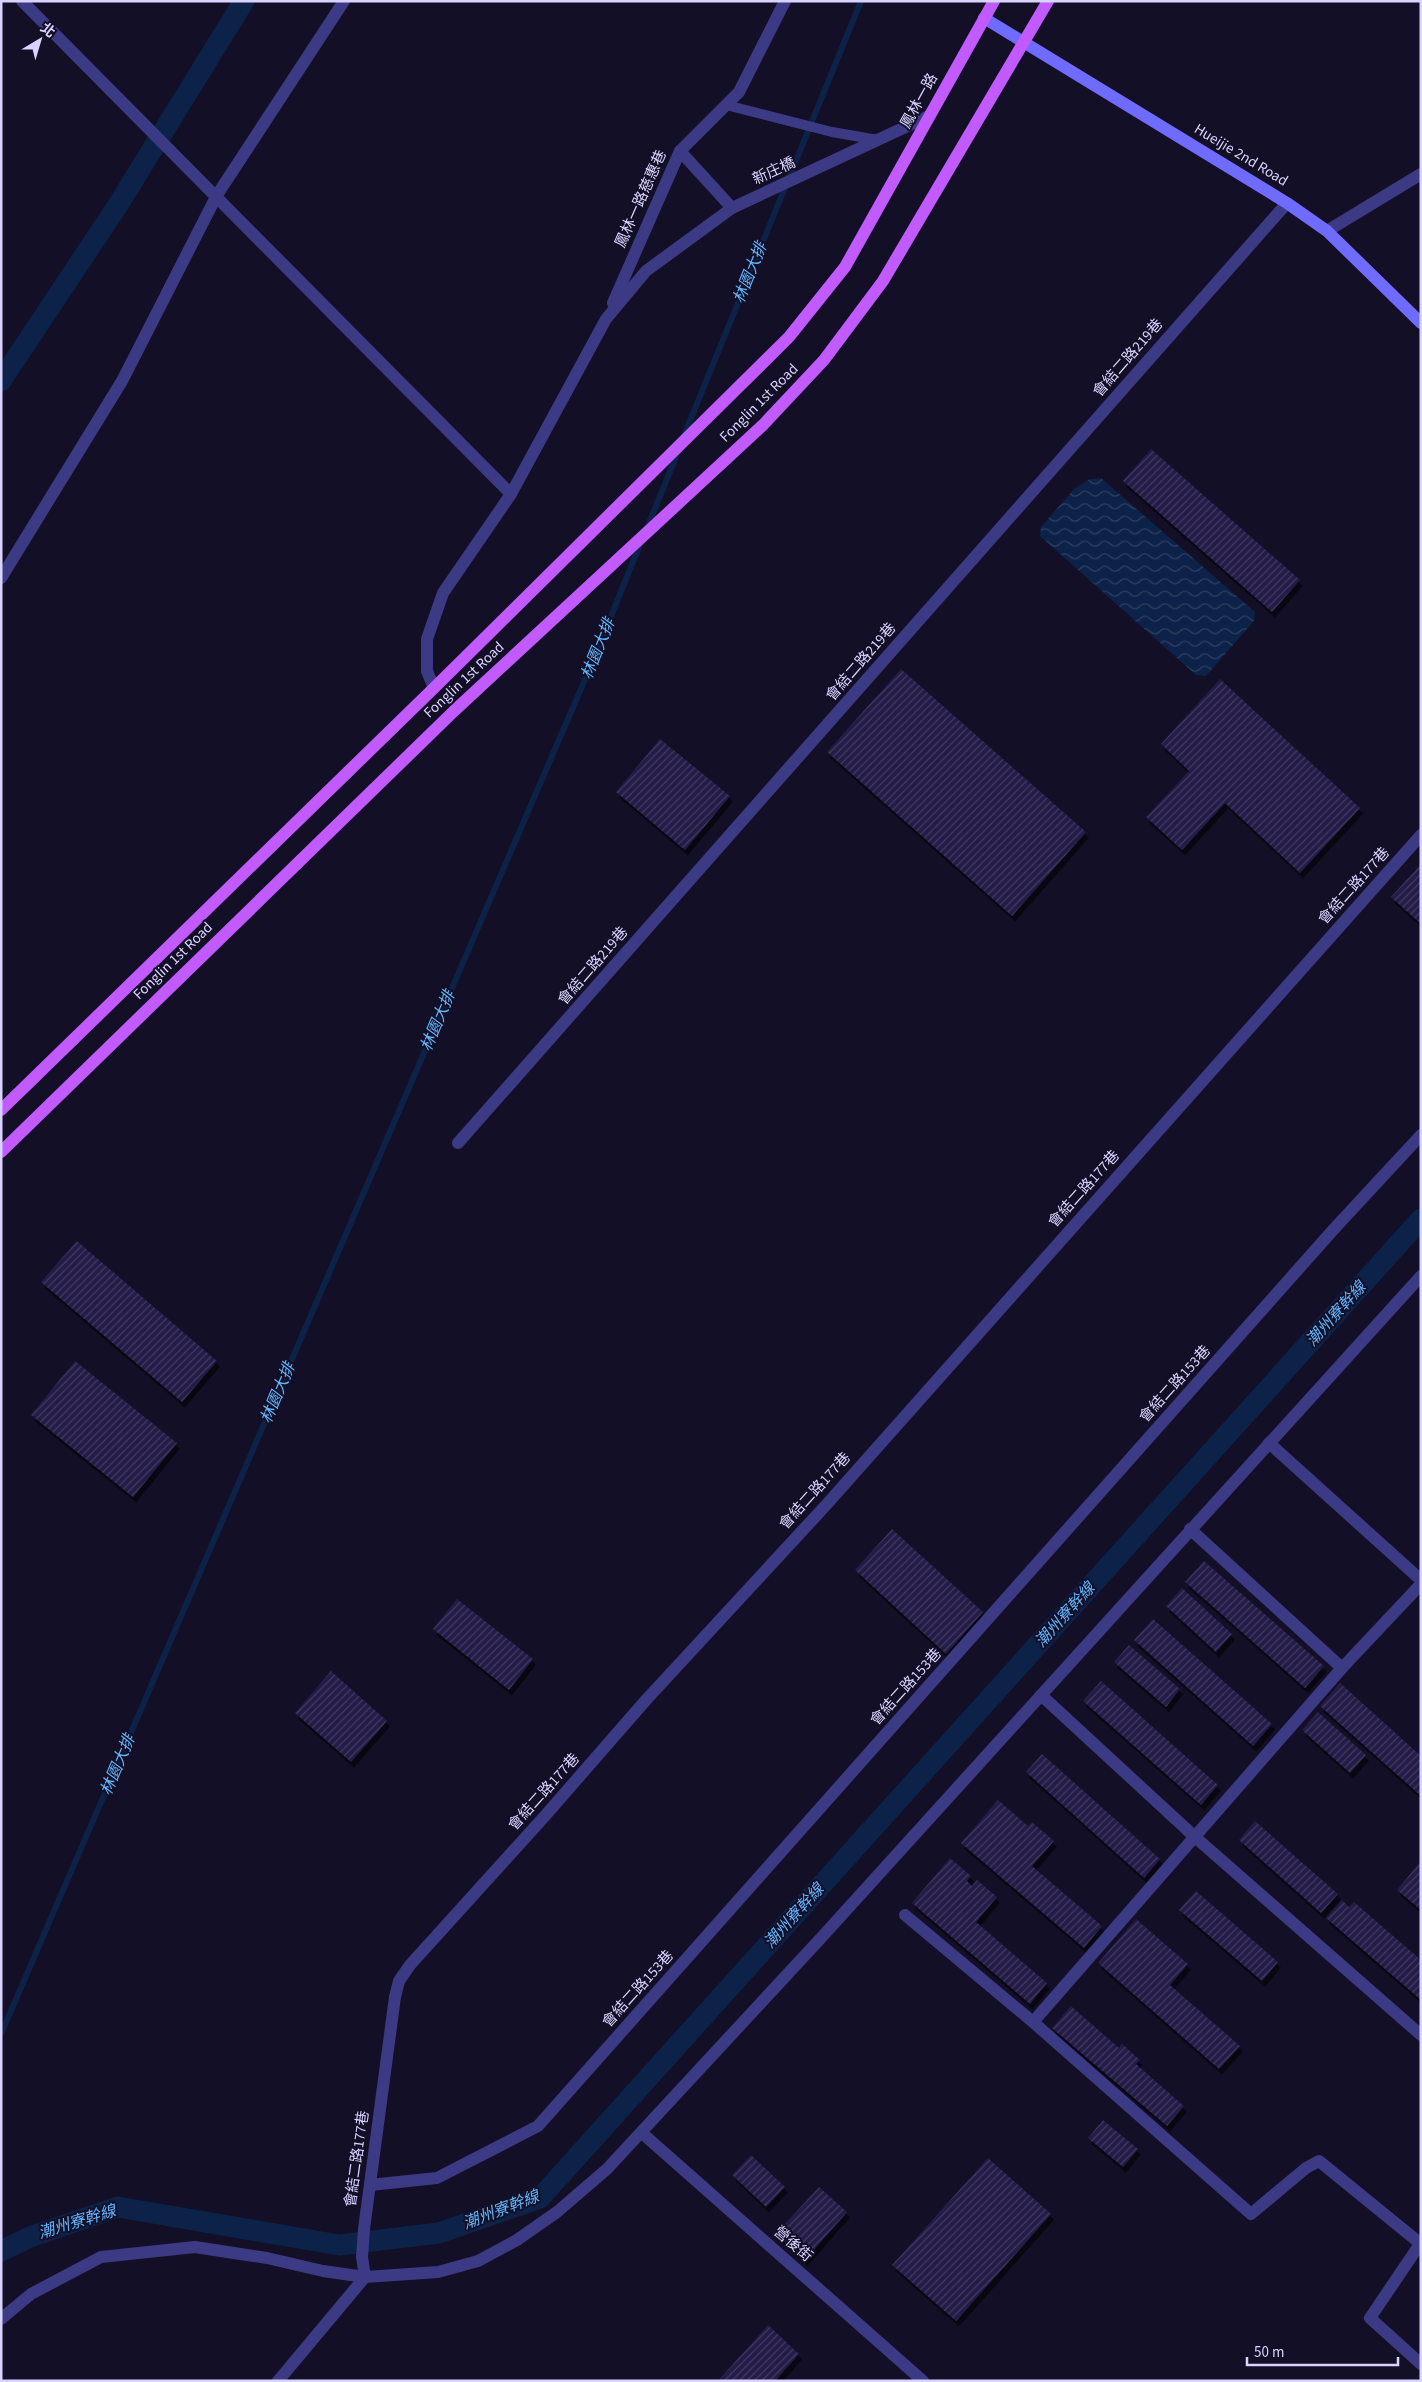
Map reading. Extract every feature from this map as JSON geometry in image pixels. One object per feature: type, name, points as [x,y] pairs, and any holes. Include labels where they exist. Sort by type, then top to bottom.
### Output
[{"type":"main road","name":"鳳林一路","points":[[882,200],[994,1]]},
{"type":"main road","points":[[1024,42],[1048,1]]},
{"type":"main road","name":"Fonglin 1st Road","points":[[1,1152],[454,711],[763,425],[817,367],[883,281],[1024,42]]},
{"type":"main road","name":"Fonglin 1st Road","points":[[1,1110],[434,688],[790,337],[845,267],[882,200]]},
{"type":"street","points":[[22,1],[511,494]]},
{"type":"street","points":[[1,578],[122,381],[217,196],[344,1]]},
{"type":"street","name":"鳳林一路慈惠巷","points":[[606,319],[680,152],[739,92],[785,1]]},
{"type":"street","name":"Hueijie 2nd Road","points":[[984,18],[1287,202],[1327,231],[1421,323]]},
{"type":"street","name":"新庄橋","points":[[606,319],[646,270],[732,208],[880,141],[929,116]]},
{"type":"street","points":[[680,152],[732,208]]},
{"type":"street","points":[[1327,231],[1421,174]]},
{"type":"street","name":"會結二路219巷","points":[[458,1143],[1287,202]]},
{"type":"street","points":[[434,688],[427,671],[427,638],[443,593],[511,494],[606,319]]},
{"type":"street","name":"會結二路177巷","points":[[365,2277],[362,2256],[364,2229],[395,1997],[399,1981],[410,1964],[544,1817],[646,1700],[827,1504],[1421,835]]},
{"type":"street","name":"會結二路153巷","points":[[370,2185],[436,2178],[538,2126],[1334,1230],[1421,1135]]},
{"type":"street","points":[[1,2319],[31,2294],[100,2257],[195,2247],[267,2258],[323,2271],[365,2277],[438,2272],[478,2261],[517,2240],[557,2212],[607,2169],[642,2133],[822,1938],[1190,1529],[1421,1276]]},
{"type":"street","points":[[1034,2022],[1342,1668],[1421,1582],[1268,1443]]},
{"type":"street","points":[[1190,1529],[1342,1668]]},
{"type":"street","points":[[1041,1695],[1195,1837],[1419,2030]]},
{"type":"street","points":[[905,1915],[1034,2022],[1251,2214],[1306,2168],[1319,2162],[1420,2244],[1370,2318],[1421,2364]]},
{"type":"street","name":"營後街","points":[[642,2133],[923,2381]]},
{"type":"street","points":[[278,2381],[365,2277]]},
{"type":"lane","points":[[726,105],[783,121],[880,141]]},
{"type":"water","points":[[1101,478],[1255,612],[1254,621],[1206,676],[1196,675],[1040,536],[1041,527],[1075,488],[1090,479]]},
{"type":"building","points":[[1151,449],[1300,580],[1272,612],[1123,481]]},
{"type":"building","points":[[901,669],[1086,832],[1012,916],[827,752]]},
{"type":"building","points":[[1220,679],[1360,808],[1300,873],[1225,803],[1182,850],[1146,817],[1189,771],[1161,744]]},
{"type":"building","points":[[660,739],[730,796],[685,850],[616,792]]},
{"type":"building","points":[[1421,864],[1421,924],[1391,897]]},
{"type":"building","points":[[77,1241],[217,1361],[182,1402],[41,1282]]},
{"type":"building","points":[[75,1361],[177,1443],[133,1497],[31,1415]]},
{"type":"building","points":[[892,1529],[983,1612],[946,1654],[855,1570]]},
{"type":"building","points":[[1204,1561],[1324,1666],[1305,1688],[1185,1582]]},
{"type":"building","points":[[1182,1588],[1232,1634],[1216,1652],[1166,1606]]},
{"type":"building","points":[[457,1599],[533,1659],[509,1690],[433,1629]]},
{"type":"building","points":[[1153,1619],[1272,1724],[1253,1746],[1134,1640]]},
{"type":"building","points":[[1129,1645],[1180,1689],[1166,1707],[1114,1662]]},
{"type":"building","points":[[331,1671],[387,1721],[351,1762],[295,1713]]},
{"type":"building","points":[[1101,1681],[1218,1785],[1201,1805],[1083,1701]]},
{"type":"building","points":[[1340,1683],[1421,1756],[1421,1796],[1320,1706]]},
{"type":"building","points":[[1318,1712],[1366,1755],[1350,1773],[1302,1730]]},
{"type":"building","points":[[1042,1754],[1160,1859],[1144,1878],[1026,1772]]},
{"type":"building","points":[[998,1800],[1028,1826],[1032,1822],[1054,1841],[1032,1866],[1102,1926],[1084,1948],[961,1843]]},
{"type":"building","points":[[1255,1821],[1338,1894],[1321,1913],[1239,1840]]},
{"type":"building","points":[[950,1858],[971,1876],[967,1881],[972,1886],[977,1880],[997,1897],[976,1922],[1047,1983],[1030,2004],[912,1903]]},
{"type":"building","points":[[1421,1861],[1421,1910],[1397,1890]]},
{"type":"building","points":[[1196,1891],[1278,1962],[1262,1981],[1179,1910]]},
{"type":"building","points":[[1342,1900],[1349,1907],[1354,1902],[1421,1960],[1421,2000],[1326,1918]]},
{"type":"building","points":[[1136,1919],[1188,1964],[1170,1985],[1240,2046],[1219,2069],[1098,1963]]},
{"type":"building","points":[[1071,2006],[1119,2048],[1122,2044],[1140,2060],[1136,2064],[1184,2106],[1167,2126],[1052,2028]]},
{"type":"building","points":[[1103,2120],[1138,2149],[1123,2167],[1088,2138]]},
{"type":"building","points":[[751,2155],[785,2187],[766,2207],[732,2175]]},
{"type":"building","points":[[988,2158],[1051,2214],[956,2321],[892,2265]]},
{"type":"building","points":[[819,2187],[847,2212],[805,2260],[776,2234]]},
{"type":"building","points":[[768,2325],[799,2354],[775,2381],[718,2381]]},
{"type":"waterway","points":[[1,381],[118,205],[244,1]]},
{"type":"waterway","name":"林園大排","points":[[683,438],[861,1]]},
{"type":"waterway","name":"林園大排","points":[[647,528],[678,452]]},
{"type":"waterway","name":"林園大排","points":[[1,2034],[590,668],[641,542]]},
{"type":"waterway","name":"潮州寮幹線","points":[[1,2251],[30,2237],[118,2207],[339,2245],[439,2233],[540,2198],[1421,1219]]}]
